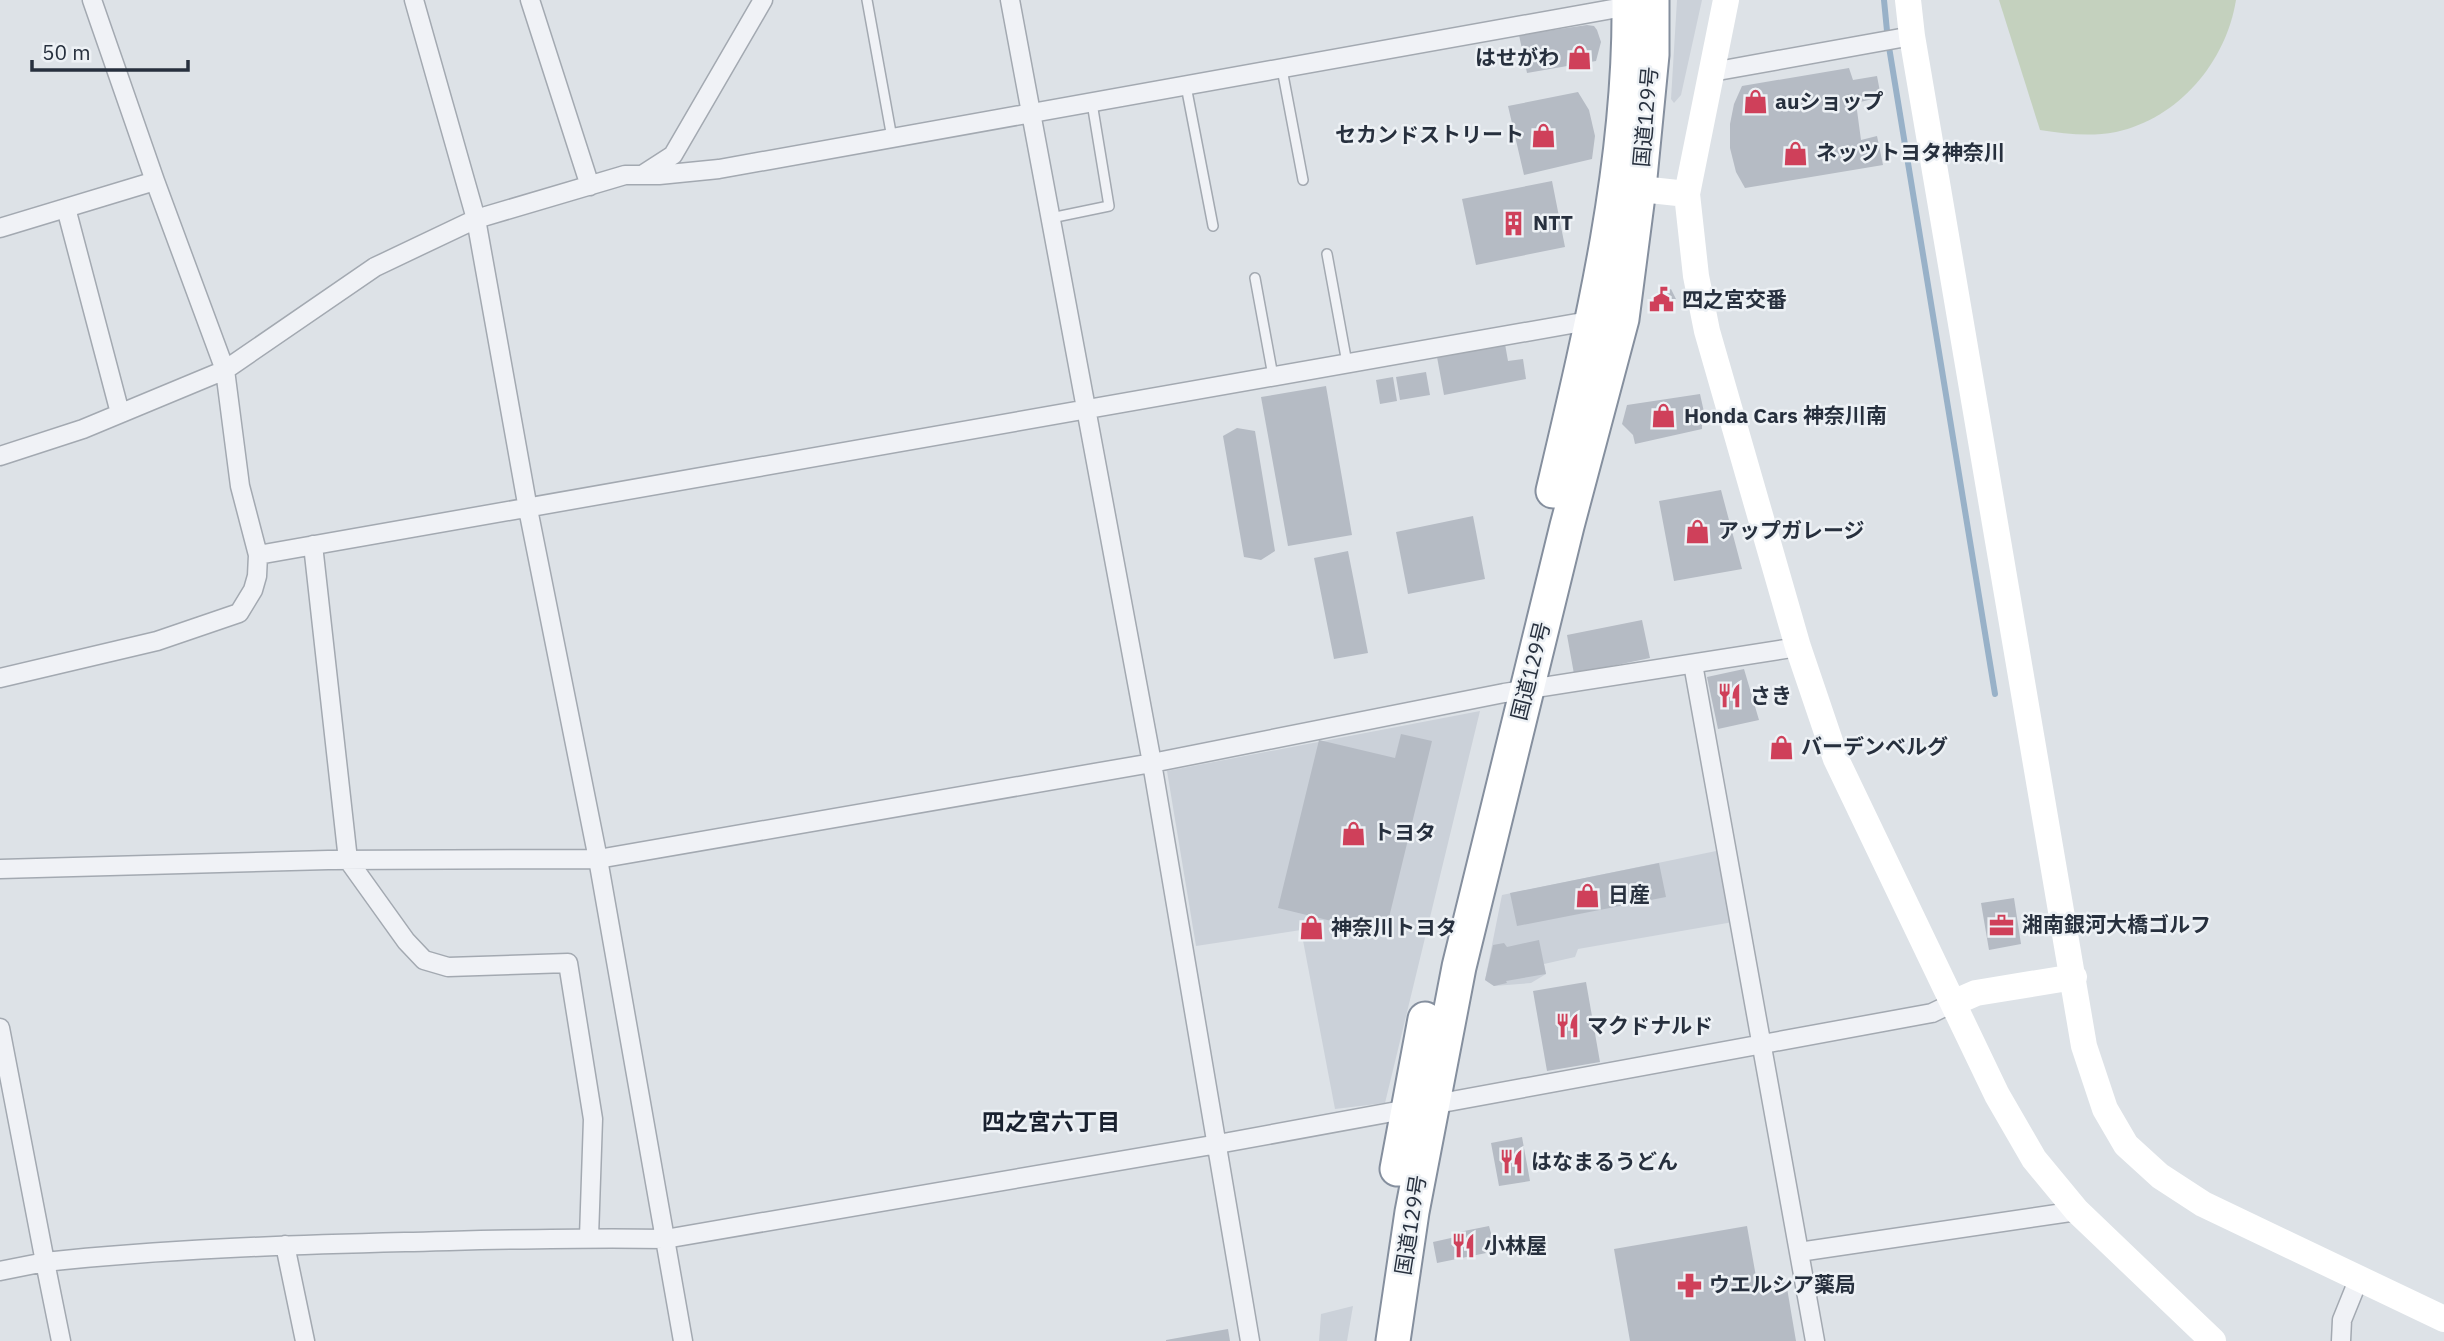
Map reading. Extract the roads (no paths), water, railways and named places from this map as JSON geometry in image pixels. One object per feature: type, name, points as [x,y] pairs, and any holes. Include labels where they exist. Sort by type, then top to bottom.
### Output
[{"type":"highway","name":"国道129号","points":[[1370,1341],[1419,1107],[1459,967],[1594,320],[1627,187],[1652,55],[1641,2]]},
{"type":"highway","name":"国道129号","points":[[1516,691],[1567,526],[1622,319],[1627,187]]},
{"type":"highway","name":"国道129号","points":[[1393,1341],[1412,1212],[1419,1107]]},
{"type":"street","points":[[0,678],[157,642],[239,613],[253,590],[258,555],[240,486],[225,370],[92,0]]},
{"type":"street","points":[[414,0],[476,219],[528,509],[598,859],[683,1341]]},
{"type":"street","points":[[530,0],[590,186]]},
{"type":"street","points":[[642,175],[673,155],[763,0]]},
{"type":"street","points":[[1010,0],[1152,763],[1250,1341]]},
{"type":"street","points":[[1726,0],[1687,194],[1696,276],[1707,331],[1798,647],[1836,759],[2014,1127],[2034,1159],[2077,1211],[2213,1341]]},
{"type":"street","points":[[1908,0],[2084,1046],[2105,1109],[2126,1145],[2160,1177],[2203,1204],[2444,1319]]},
{"type":"street","points":[[0,456],[83,429],[225,370],[375,267],[476,219],[625,175],[719,169],[1641,2]]},
{"type":"street","points":[[1712,72],[1912,36]]},
{"type":"street","points":[[0,228],[155,181]]},
{"type":"street","points":[[1627,187],[1687,194]]},
{"type":"street","points":[[66,208],[120,413]]},
{"type":"street","points":[[258,555],[1594,320]]},
{"type":"street","points":[[313,545],[348,860],[407,942],[424,960],[448,967],[568,963],[593,1119],[589,1237]]},
{"type":"street","points":[[0,869],[348,860],[598,859],[1152,763],[1516,691],[1798,647]]},
{"type":"street","points":[[1693,664],[1815,1341]]},
{"type":"street","points":[[0,1271],[96,1256],[285,1245],[589,1237],[665,1238],[1218,1144],[1932,1013],[1976,993],[2074,977]]},
{"type":"street","points":[[0,1028],[61,1341]]},
{"type":"street","points":[[1800,1252],[2077,1211]]},
{"type":"street","points":[[285,1245],[304,1341]]},
{"type":"street","points":[[2341,1341],[2342,1320],[2359,1278]]},
{"type":"lane","points":[[867,0],[892,138]]},
{"type":"lane","points":[[1282,69],[1303,180]]},
{"type":"lane","points":[[1186,86],[1213,226]]},
{"type":"lane","points":[[1051,218],[1110,206],[1092,103]]},
{"type":"lane","points":[[1328,254],[1347,363]]},
{"type":"lane","points":[[1255,278],[1273,376]]},
{"type":"waterway","points":[[1884,0],[1887,31]]},
{"type":"waterway","points":[[1889,47],[1995,694]]},
{"type":"place","name":"はせがわ","points":[[1579,58]]},
{"type":"place","name":"auショップ","points":[[1755,102]]},
{"type":"place","name":"セカンドストリート","points":[[1544,135]]},
{"type":"place","name":"ネッツトヨタ神奈川","points":[[1796,153]]},
{"type":"place","name":"NTT","points":[[1513,223]]},
{"type":"place","name":"四之宮交番","points":[[1662,300]]},
{"type":"place","name":"Honda Cars 神奈川南","points":[[1664,416]]},
{"type":"place","name":"アップガレージ","points":[[1698,531]]},
{"type":"place","name":"さき","points":[[1730,696]]},
{"type":"place","name":"バーデンベルグ","points":[[1781,747]]},
{"type":"place","name":"トヨタ","points":[[1353,833]]},
{"type":"place","name":"日産","points":[[1588,895]]},
{"type":"place","name":"湘南銀河大橋ゴルフ","points":[[2002,925]]},
{"type":"place","name":"神奈川トヨタ","points":[[1311,928]]},
{"type":"place","name":"マクドナルド","points":[[1567,1026]]},
{"type":"place","name":"はなまるうどん","points":[[1511,1162]]},
{"type":"place","name":"小林屋","points":[[1464,1246]]},
{"type":"place","name":"ウエルシア薬局","points":[[1689,1285]]},
{"type":"district","name":"四之宮六丁目","points":[[1051,1122]]}]
